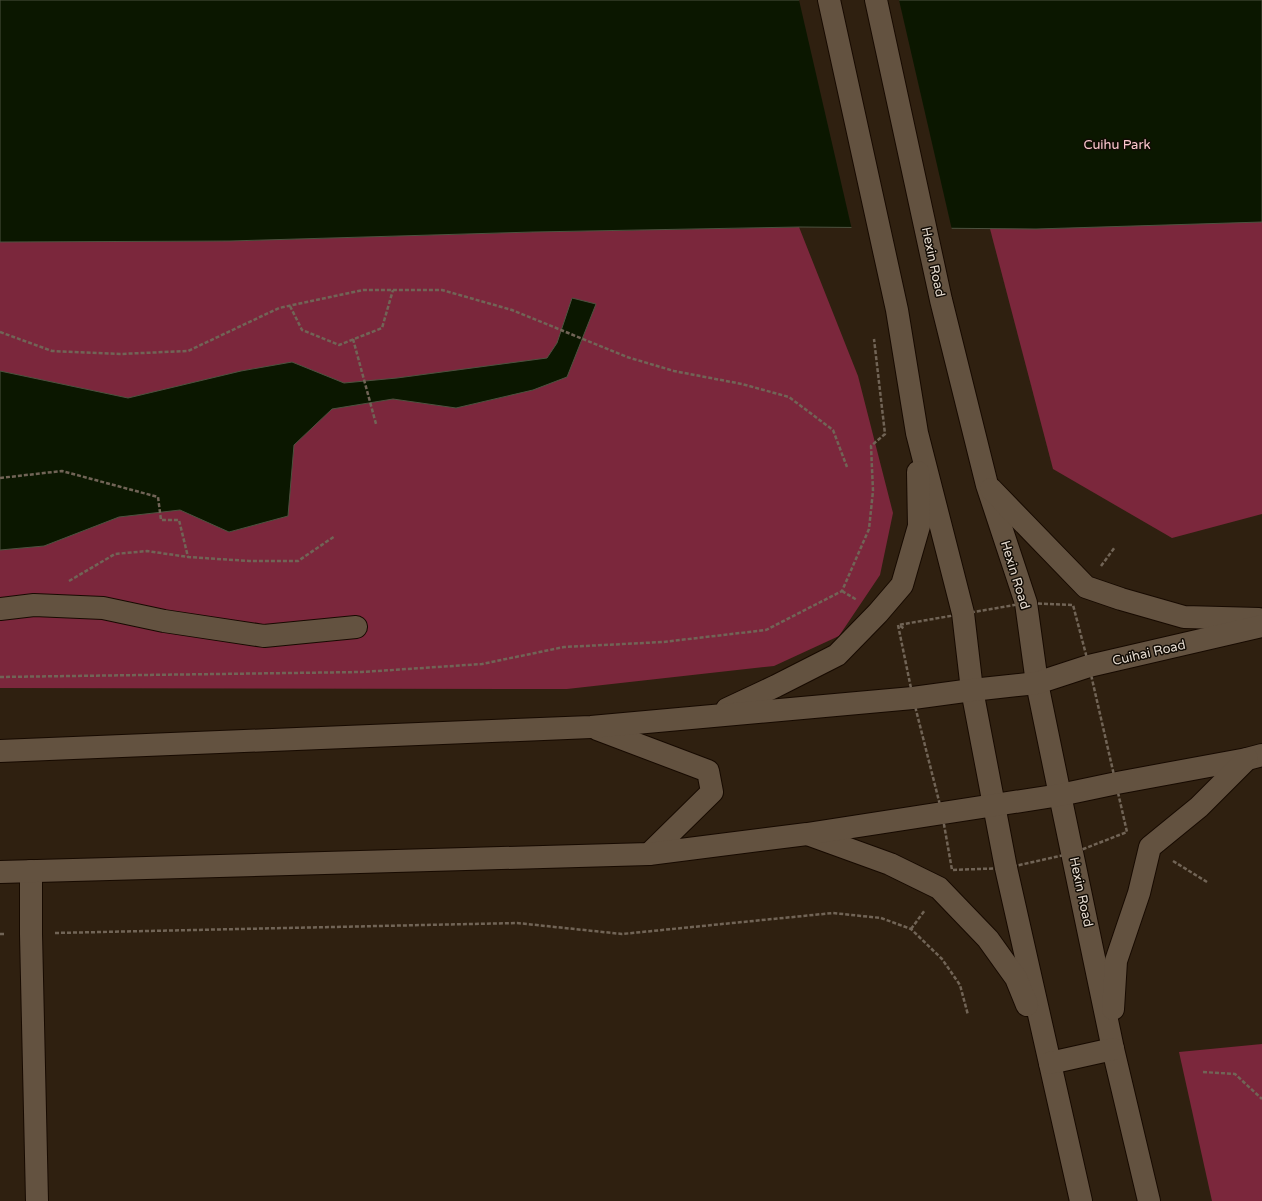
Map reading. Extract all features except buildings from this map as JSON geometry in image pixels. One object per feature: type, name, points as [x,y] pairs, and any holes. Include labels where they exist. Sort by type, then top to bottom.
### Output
[{"type":"street","points":[[829,0],[897,310],[917,433],[963,613],[972,690],[1006,868],[1081,1201]]},
{"type":"street","name":"Hexin Road","points":[[876,0],[941,300],[987,485],[1026,603],[1037,683],[1060,795],[1112,1044],[1149,1201]]},
{"type":"street","points":[[712,716],[837,655],[878,613],[902,585],[919,526],[917,433]]},
{"type":"street","points":[[987,485],[1086,587],[1121,599],[1184,617],[1262,619]]},
{"type":"street","points":[[0,609],[34,605],[103,608],[164,621],[264,636],[356,627]]},
{"type":"street","name":"Cuihai Road","points":[[0,752],[590,727],[912,698],[1037,683],[1089,666],[1262,626]]},
{"type":"street","points":[[590,727],[708,771],[712,792],[650,854]]},
{"type":"street","points":[[0,872],[650,854],[807,834],[1060,795],[1254,757]]},
{"type":"street","points":[[1050,1060],[1112,1044],[1116,961],[1138,893],[1150,847],[1199,807],[1254,757]]},
{"type":"street","points":[[807,834],[890,864],[939,888],[988,939],[1016,978],[1050,1060]]},
{"type":"street","points":[[31,871],[37,1201]]},
{"type":"path","points":[[0,332],[52,351],[120,354],[188,350],[279,308],[363,290],[442,290],[512,310],[627,357],[674,371],[742,384],[789,397],[833,430],[847,467]]},
{"type":"path","points":[[290,306],[302,330],[339,346],[382,328],[393,290]]},
{"type":"path","points":[[0,677],[370,671],[482,664],[564,647],[663,642],[766,630],[842,591],[869,529],[873,491],[871,446],[885,434],[873,332]]},
{"type":"path","points":[[353,340],[376,424]]},
{"type":"path","points":[[0,478],[62,471],[158,498],[161,520],[179,520],[188,557]]},
{"type":"path","points":[[34,605],[74,577],[115,554],[147,551],[188,557],[249,561],[298,561],[335,536]]},
{"type":"path","points":[[1026,603],[1073,605],[1117,783],[1127,832],[1073,853],[1006,868],[952,870],[942,813],[912,698],[898,625],[963,613],[1026,603]]},
{"type":"path","points":[[0,934],[517,923],[622,934],[833,913],[881,918],[912,929],[942,959],[960,985],[968,1015]]},
{"type":"path","points":[[1203,1072],[1235,1074],[1262,1099]]},
{"type":"green space","name":"Cuihu Park","points":[[930,0],[1262,0],[1262,514],[1172,538],[1053,469]]},
{"type":"green space","points":[[799,227],[858,376],[893,513],[880,575],[839,636],[774,666],[567,689],[0,688],[0,242],[230,241],[533,232]]},
{"type":"green space","points":[[1262,1044],[1262,1201],[1212,1201],[1179,1052]]},
{"type":"shaded area","points":[[0,0],[1262,0],[1262,222],[1036,229],[799,227],[533,232],[230,241],[0,242]]},
{"type":"shaded area","points":[[572,298],[596,304],[567,377],[533,390],[456,408],[393,399],[332,409],[294,445],[288,516],[229,532],[180,510],[119,517],[44,546],[0,550],[0,371],[128,398],[241,371],[292,362],[344,383],[397,378],[547,358],[557,343]]},
{"type":"pier","points":[[799,0],[899,0],[952,230],[852,230]]}]
